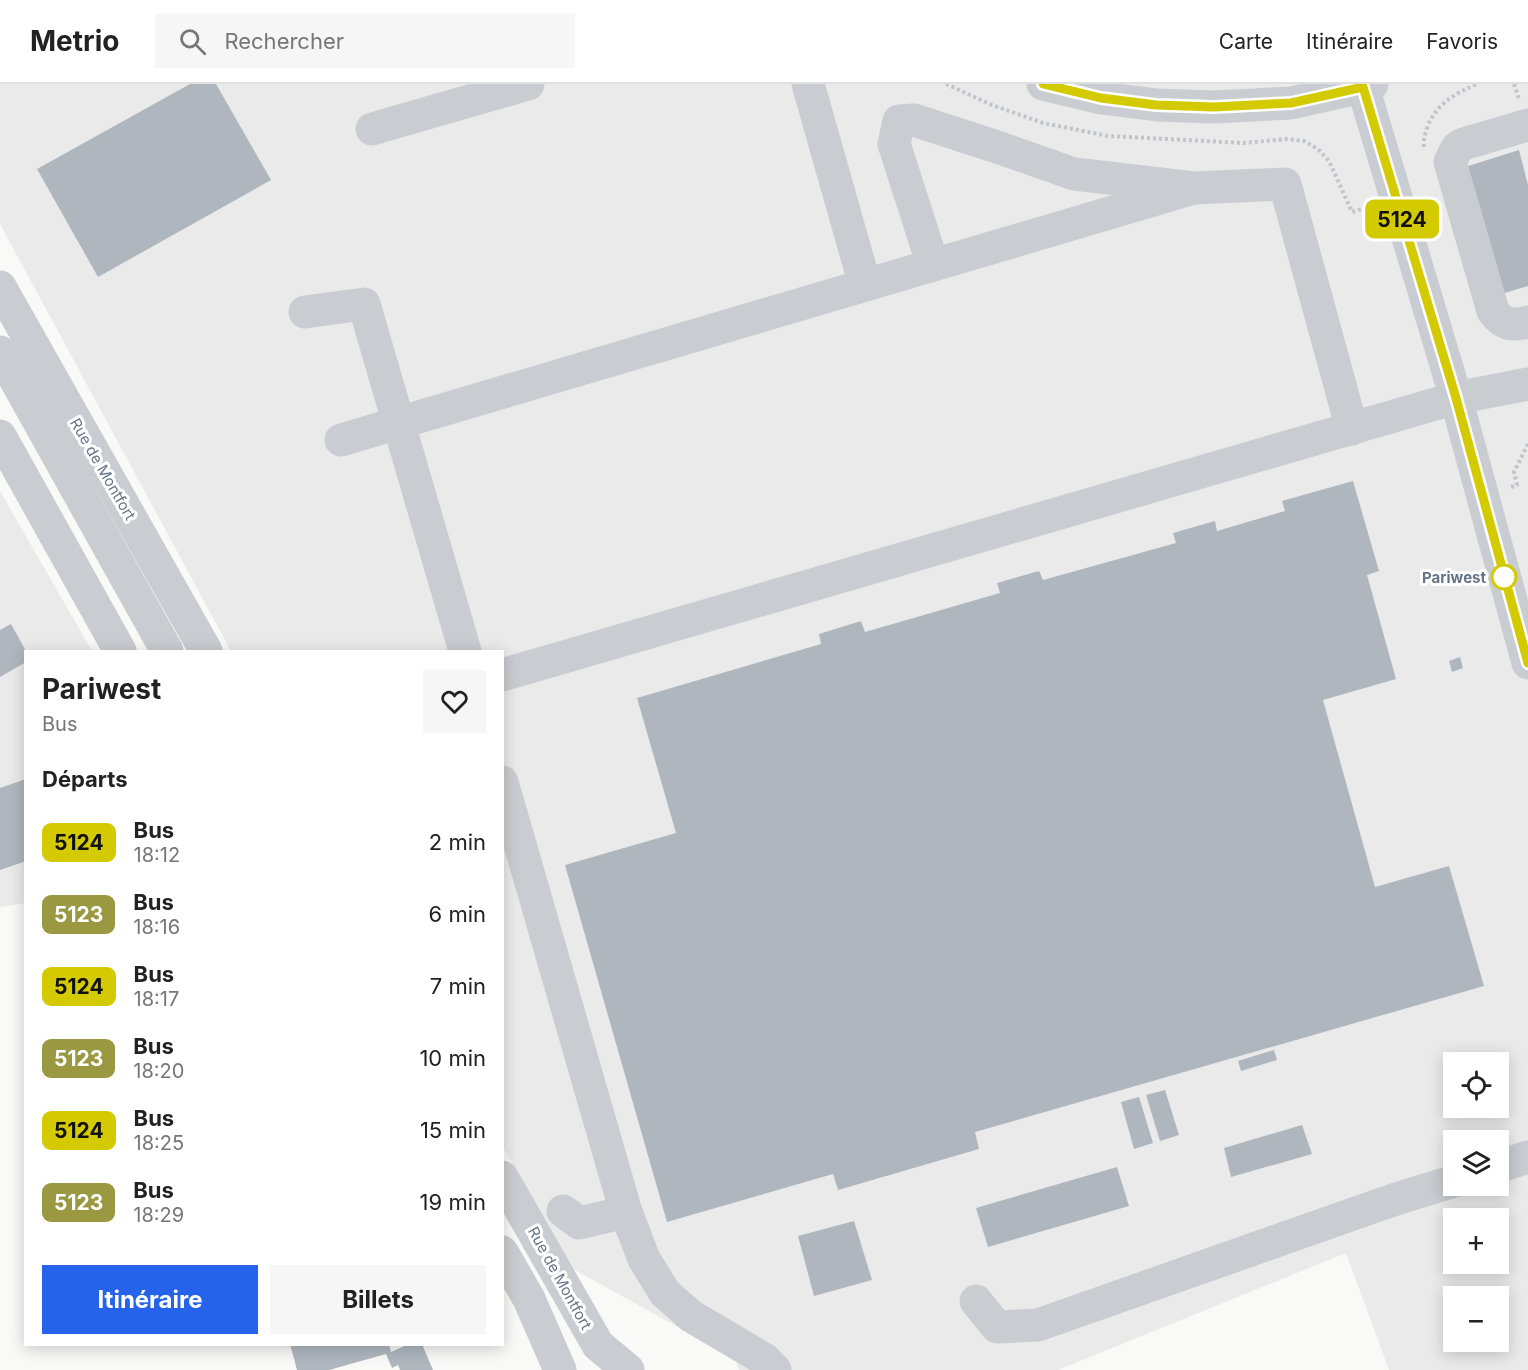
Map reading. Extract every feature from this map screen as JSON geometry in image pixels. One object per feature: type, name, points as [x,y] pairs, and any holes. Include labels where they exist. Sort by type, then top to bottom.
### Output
[{"type":"street","points":[[372,129],[528,84]]},
{"type":"street","points":[[808,84],[866,285]]},
{"type":"street","points":[[1043,84],[1101,98],[1156,105],[1214,107],[1291,103],[1367,86],[1396,199],[1456,398],[1528,663]]},
{"type":"street","points":[[1240,106],[1267,84]]},
{"type":"street","points":[[933,265],[894,144],[899,122],[914,120],[1074,174],[1194,188],[1285,184],[1352,429]]},
{"type":"street","points":[[1528,125],[1463,144],[1457,148],[1450,162],[1493,311],[1501,321],[1515,325],[1528,322]]},
{"type":"street","points":[[341,440],[1194,188]]},
{"type":"street","name":"Rue de Montfort","points":[[0,287],[205,650]]},
{"type":"street","points":[[305,312],[364,304],[465,650]]},
{"type":"street","points":[[0,352],[166,650]]},
{"type":"street","points":[[504,674],[1456,398],[1528,384]]},
{"type":"street","points":[[0,436],[119,650]]},
{"type":"street","points":[[504,789],[626,1212],[644,1259],[664,1293],[691,1316],[764,1359],[775,1370]]},
{"type":"street","points":[[1509,1163],[1528,1157]]},
{"type":"street","name":"Rue de Montfort","points":[[504,1180],[598,1345],[628,1370]]},
{"type":"street","points":[[976,1301],[998,1327],[1038,1325],[1443,1185]]},
{"type":"street","points":[[563,1211],[579,1223],[626,1212]]},
{"type":"street","points":[[504,1258],[516,1292],[560,1370]]},
{"type":"path","points":[[946,84],[992,105],[1043,123],[1108,136],[1243,143],[1287,139],[1304,141],[1318,149],[1329,161],[1352,212],[1396,199]]},
{"type":"path","points":[[1424,153],[1423,141],[1429,123],[1440,105],[1477,84]]},
{"type":"shaded area","points":[[0,84],[1528,84],[1528,1370],[1389,1370],[1346,1253],[1058,1370],[739,1370],[735,1359],[568,1266],[504,1149],[504,650],[230,650],[0,224]]},
{"type":"shaded area","points":[[0,491],[91,650],[24,650],[24,903],[0,907]]},
{"type":"building","points":[[190,84],[216,84],[271,180],[98,277],[37,169]]},
{"type":"building","points":[[1519,150],[1528,185],[1528,286],[1498,295],[1465,167]]},
{"type":"building","points":[[1353,481],[1379,571],[1367,575],[1396,679],[1323,700],[1375,887],[1449,866],[1484,986],[975,1132],[979,1149],[838,1190],[833,1174],[667,1222],[565,865],[676,833],[637,698],[821,644],[819,634],[861,621],[865,632],[1000,593],[997,583],[1039,571],[1043,580],[1176,543],[1173,533],[1215,521],[1217,531],[1285,511],[1282,501]]},
{"type":"building","points":[[11,624],[25,650],[24,663],[0,677],[0,630]]},
{"type":"building","points":[[1460,657],[1463,668],[1452,672],[1449,661]]},
{"type":"building","points":[[24,780],[24,862],[0,870],[0,788]]},
{"type":"building","points":[[1274,1050],[1277,1060],[1241,1071],[1238,1061]]},
{"type":"building","points":[[1165,1090],[1179,1135],[1160,1141],[1146,1095]]},
{"type":"building","points":[[1139,1097],[1153,1143],[1134,1149],[1121,1102]]},
{"type":"building","points":[[1302,1125],[1312,1154],[1231,1177],[1224,1148]]},
{"type":"building","points":[[1117,1167],[1129,1206],[988,1247],[976,1208]]},
{"type":"building","points":[[854,1221],[872,1280],[814,1296],[798,1236]]},
{"type":"building","points":[[291,1346],[390,1346],[391,1352],[404,1346],[423,1346],[433,1370],[400,1370],[398,1365],[392,1368],[386,1354],[329,1370],[297,1370]]},
{"type":"bus line","name":"5124","points":[[1043,84],[1101,98],[1156,105],[1214,107],[1291,103],[1363,87],[1456,398],[1528,663]]},
{"type":"place","name":"Pariwest","points":[[1504,577]]}]
